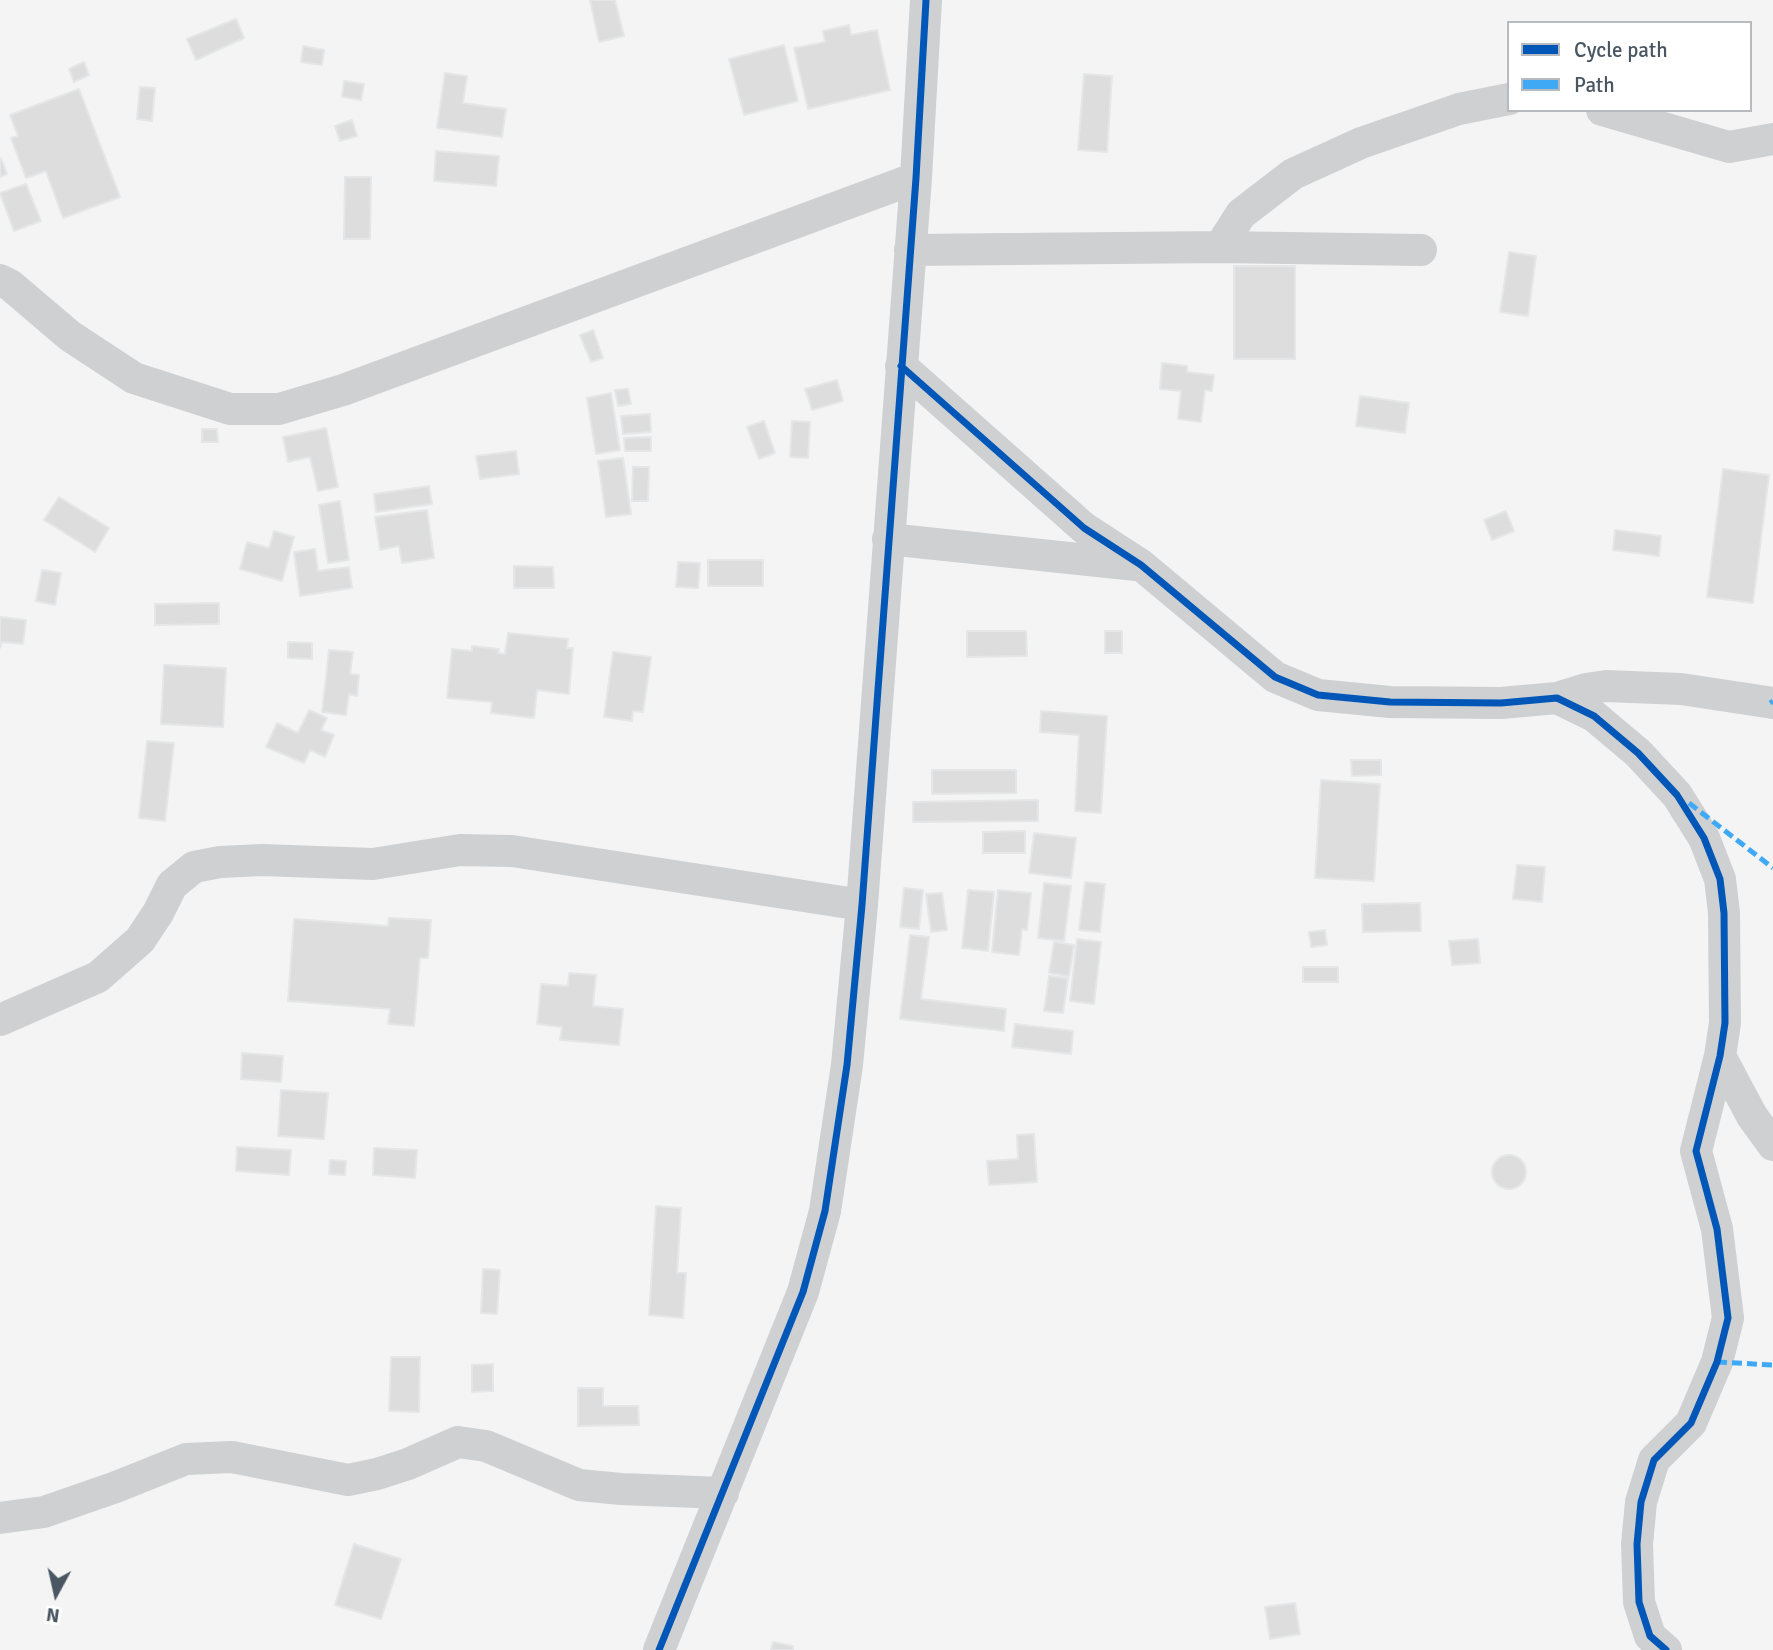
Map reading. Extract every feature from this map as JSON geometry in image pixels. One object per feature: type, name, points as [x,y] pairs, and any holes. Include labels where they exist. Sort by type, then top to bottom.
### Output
[{"type":"street","points":[[659,1650],[803,1292],[825,1211],[847,1066],[862,905],[916,177],[926,0]]},
{"type":"street","points":[[1220,247],[1241,214],[1293,174],[1361,143],[1459,109],[1507,99]]},
{"type":"street","points":[[1609,112],[1729,147],[1773,139]]},
{"type":"street","points":[[0,280],[10,285],[70,336],[134,378],[230,409],[279,409],[343,390],[916,177]]},
{"type":"street","points":[[910,250],[1220,247],[1421,250]]},
{"type":"street","points":[[901,366],[1084,528],[1141,565],[1275,677],[1318,695],[1390,702],[1501,703],[1557,698],[1606,686],[1681,689],[1773,703]]},
{"type":"street","points":[[888,539],[1141,565]]},
{"type":"street","points":[[1557,698],[1594,716],[1638,753],[1678,795],[1704,838],[1720,879],[1724,913],[1725,1023],[1720,1056],[1696,1152],[1717,1229],[1728,1318],[1717,1362],[1691,1423],[1654,1460],[1641,1502],[1637,1544],[1639,1602],[1650,1636],[1666,1650]]},
{"type":"street","points":[[0,1020],[98,977],[140,940],[172,885],[194,867],[220,862],[262,860],[373,864],[460,850],[512,851],[862,905]]},
{"type":"street","points":[[1720,1056],[1752,1116],[1773,1145]]},
{"type":"street","points":[[0,1518],[44,1512],[186,1459],[232,1457],[348,1480],[408,1464],[457,1442],[486,1446],[579,1485],[723,1493]]},
{"type":"building","points":[[590,0],[615,0],[624,36],[599,42]]},
{"type":"building","points":[[236,19],[244,38],[196,60],[187,39]]},
{"type":"building","points":[[849,25],[851,35],[877,30],[890,90],[808,109],[794,48],[825,42],[823,31]]},
{"type":"building","points":[[784,45],[798,101],[744,115],[729,59]]},
{"type":"building","points":[[303,46],[324,50],[322,65],[301,62]]},
{"type":"building","points":[[84,62],[89,75],[74,82],[69,69]]},
{"type":"building","points":[[445,73],[467,76],[463,103],[506,109],[502,137],[437,128]]},
{"type":"building","points":[[1084,74],[1112,76],[1107,152],[1078,150]]},
{"type":"building","points":[[344,81],[364,84],[361,100],[342,97]]},
{"type":"building","points":[[140,87],[155,88],[152,121],[137,119]]},
{"type":"building","points":[[79,89],[120,197],[63,218],[46,171],[26,178],[11,138],[18,136],[10,115]]},
{"type":"building","points":[[352,120],[357,136],[340,141],[335,126]]},
{"type":"building","points":[[436,151],[499,156],[496,186],[434,181]]},
{"type":"building","points":[[0,159],[7,174],[0,177]]},
{"type":"building","points":[[345,177],[371,177],[370,239],[344,239]]},
{"type":"building","points":[[26,184],[41,221],[14,231],[0,193]]},
{"type":"building","points":[[1509,252],[1536,256],[1528,316],[1500,312]]},
{"type":"building","points":[[1234,266],[1295,266],[1295,359],[1234,359]]},
{"type":"building","points":[[593,330],[603,358],[591,362],[580,335]]},
{"type":"building","points":[[1162,363],[1187,366],[1187,372],[1214,375],[1212,391],[1205,390],[1201,422],[1178,419],[1181,391],[1160,389]]},
{"type":"building","points":[[837,380],[843,401],[812,410],[805,389]]},
{"type":"building","points":[[628,389],[631,404],[618,406],[615,390]]},
{"type":"building","points":[[611,393],[620,450],[596,454],[587,398]]},
{"type":"building","points":[[1360,396],[1409,403],[1405,433],[1356,426]]},
{"type":"building","points":[[650,414],[651,432],[623,434],[621,416]]},
{"type":"building","points":[[764,421],[775,453],[759,459],[747,427]]},
{"type":"building","points":[[792,421],[810,422],[808,458],[790,457]]},
{"type":"building","points":[[326,428],[338,487],[318,491],[310,457],[288,462],[283,437]]},
{"type":"building","points":[[202,429],[217,429],[218,442],[202,442]]},
{"type":"building","points":[[651,437],[651,451],[625,451],[624,438]]},
{"type":"building","points":[[516,451],[519,474],[480,479],[476,456]]},
{"type":"building","points":[[623,458],[631,514],[606,517],[598,461]]},
{"type":"building","points":[[633,467],[649,467],[648,501],[632,501]]},
{"type":"building","points":[[1723,469],[1769,475],[1753,603],[1707,597]]},
{"type":"building","points":[[429,486],[432,504],[376,512],[374,494]]},
{"type":"building","points":[[59,497],[109,528],[95,552],[44,520]]},
{"type":"building","points":[[340,501],[349,560],[328,563],[319,505]]},
{"type":"building","points":[[427,510],[434,558],[402,563],[399,546],[380,550],[375,517]]},
{"type":"building","points":[[1506,511],[1514,531],[1492,540],[1484,520]]},
{"type":"building","points":[[1615,530],[1661,536],[1659,556],[1613,550]]},
{"type":"building","points":[[274,531],[294,537],[282,581],[240,569],[247,542],[269,548]]},
{"type":"building","points":[[315,549],[318,571],[349,567],[352,588],[300,596],[294,552]]},
{"type":"building","points":[[708,560],[763,560],[763,586],[708,586]]},
{"type":"building","points":[[678,562],[700,563],[698,588],[676,587]]},
{"type":"building","points":[[514,566],[553,567],[554,588],[514,588]]},
{"type":"building","points":[[42,570],[61,573],[55,605],[36,601]]},
{"type":"building","points":[[219,603],[219,624],[155,625],[155,604]]},
{"type":"building","points":[[0,617],[26,620],[23,644],[2,642],[0,648]]},
{"type":"building","points":[[967,631],[1026,631],[1027,656],[967,657]]},
{"type":"building","points":[[1105,631],[1122,631],[1122,653],[1105,653]]},
{"type":"building","points":[[508,633],[568,639],[567,648],[573,648],[569,694],[537,690],[534,718],[491,713],[492,702],[447,698],[452,649],[472,651],[472,646],[499,649],[498,653],[505,654]]},
{"type":"building","points":[[288,642],[312,643],[312,659],[288,658]]},
{"type":"building","points":[[329,650],[353,652],[350,674],[359,675],[357,696],[349,694],[346,715],[322,712]]},
{"type":"building","points":[[613,652],[651,657],[643,712],[633,711],[632,721],[604,717]]},
{"type":"building","points":[[164,665],[226,668],[223,727],[161,724]]},
{"type":"building","points":[[309,710],[327,718],[321,730],[334,735],[325,757],[310,750],[304,763],[266,747],[277,723],[298,733]]},
{"type":"building","points":[[1041,711],[1107,716],[1101,813],[1075,811],[1079,735],[1040,732]]},
{"type":"building","points":[[147,741],[174,743],[165,821],[139,818]]},
{"type":"building","points":[[1351,760],[1381,760],[1381,775],[1352,776]]},
{"type":"building","points":[[932,770],[1016,770],[1016,793],[932,794]]},
{"type":"building","points":[[1321,780],[1380,784],[1374,881],[1315,878]]},
{"type":"building","points":[[1038,800],[1038,821],[913,822],[913,802]]},
{"type":"building","points":[[1025,831],[1025,853],[983,853],[983,832]]},
{"type":"building","points":[[1034,833],[1076,838],[1071,878],[1029,873]]},
{"type":"building","points":[[1517,865],[1545,867],[1542,902],[1513,899]]},
{"type":"building","points":[[1085,882],[1105,884],[1100,932],[1079,930]]},
{"type":"building","points":[[1044,883],[1071,886],[1064,941],[1038,938]]},
{"type":"building","points":[[904,888],[923,890],[919,929],[900,927]]},
{"type":"building","points":[[968,890],[994,892],[988,951],[962,948]]},
{"type":"building","points":[[998,890],[1031,893],[1027,930],[1022,929],[1019,955],[992,952]]},
{"type":"building","points":[[942,893],[947,930],[931,932],[926,894]]},
{"type":"building","points":[[1420,903],[1421,931],[1363,932],[1362,904]]},
{"type":"building","points":[[389,918],[431,920],[428,958],[420,958],[414,1026],[388,1024],[390,1009],[288,1001],[294,919],[388,926]]},
{"type":"building","points":[[1325,930],[1327,945],[1311,947],[1309,932]]},
{"type":"building","points":[[910,935],[929,937],[921,999],[1006,1009],[1004,1031],[900,1019]]},
{"type":"building","points":[[1077,939],[1101,942],[1094,1004],[1070,1001]]},
{"type":"building","points":[[1478,939],[1480,963],[1452,965],[1449,941]]},
{"type":"building","points":[[1054,942],[1074,945],[1069,976],[1049,973]]},
{"type":"building","points":[[1303,967],[1338,967],[1338,982],[1303,982]]},
{"type":"building","points":[[569,973],[596,975],[593,1006],[623,1009],[619,1045],[560,1040],[562,1027],[537,1024],[541,984],[568,986]]},
{"type":"building","points":[[1049,976],[1068,978],[1063,1013],[1044,1011]]},
{"type":"building","points":[[1015,1024],[1073,1031],[1071,1054],[1012,1047]]},
{"type":"building","points":[[242,1053],[283,1056],[281,1082],[241,1079]]},
{"type":"building","points":[[281,1090],[328,1093],[324,1139],[278,1136]]},
{"type":"building","points":[[1034,1134],[1037,1182],[989,1185],[987,1161],[1018,1159],[1017,1135]]},
{"type":"building","points":[[237,1147],[291,1150],[289,1175],[236,1171]]},
{"type":"building","points":[[374,1148],[417,1150],[415,1178],[373,1175]]},
{"type":"building","points":[[1509,1155],[1521,1160],[1526,1172],[1521,1184],[1509,1189],[1497,1184],[1492,1172],[1497,1160]]},
{"type":"building","points":[[330,1160],[346,1161],[345,1175],[329,1174]]},
{"type":"building","points":[[656,1206],[681,1208],[677,1273],[686,1273],[683,1318],[649,1315]]},
{"type":"building","points":[[483,1269],[500,1270],[497,1314],[481,1313]]},
{"type":"building","points":[[391,1357],[420,1357],[419,1412],[389,1411]]},
{"type":"building","points":[[493,1364],[493,1391],[472,1392],[472,1365]]},
{"type":"building","points":[[578,1388],[603,1388],[603,1406],[638,1406],[639,1425],[578,1426]]},
{"type":"building","points":[[354,1544],[401,1559],[381,1619],[335,1605]]},
{"type":"building","points":[[1295,1603],[1300,1634],[1270,1639],[1265,1607]]},
{"type":"building","points":[[773,1642],[793,1646],[793,1650],[771,1650]]},
{"type":"marked path","points":[[1689,803],[1773,868]]},
{"type":"marked path","points":[[1717,1362],[1773,1365]]},
{"type":"cycle path","points":[[659,1650],[803,1292],[825,1211],[847,1065],[862,905],[916,178],[926,0]]},
{"type":"cycle path","points":[[901,366],[1084,528],[1141,565],[1275,677],[1318,695],[1390,702],[1501,703],[1557,698],[1594,716],[1638,753],[1677,795],[1704,838],[1720,879],[1724,913],[1725,1023],[1720,1056],[1696,1151],[1717,1229],[1728,1318],[1717,1362],[1691,1423],[1654,1460],[1641,1502],[1637,1544],[1639,1602],[1650,1636],[1666,1650]]}]
